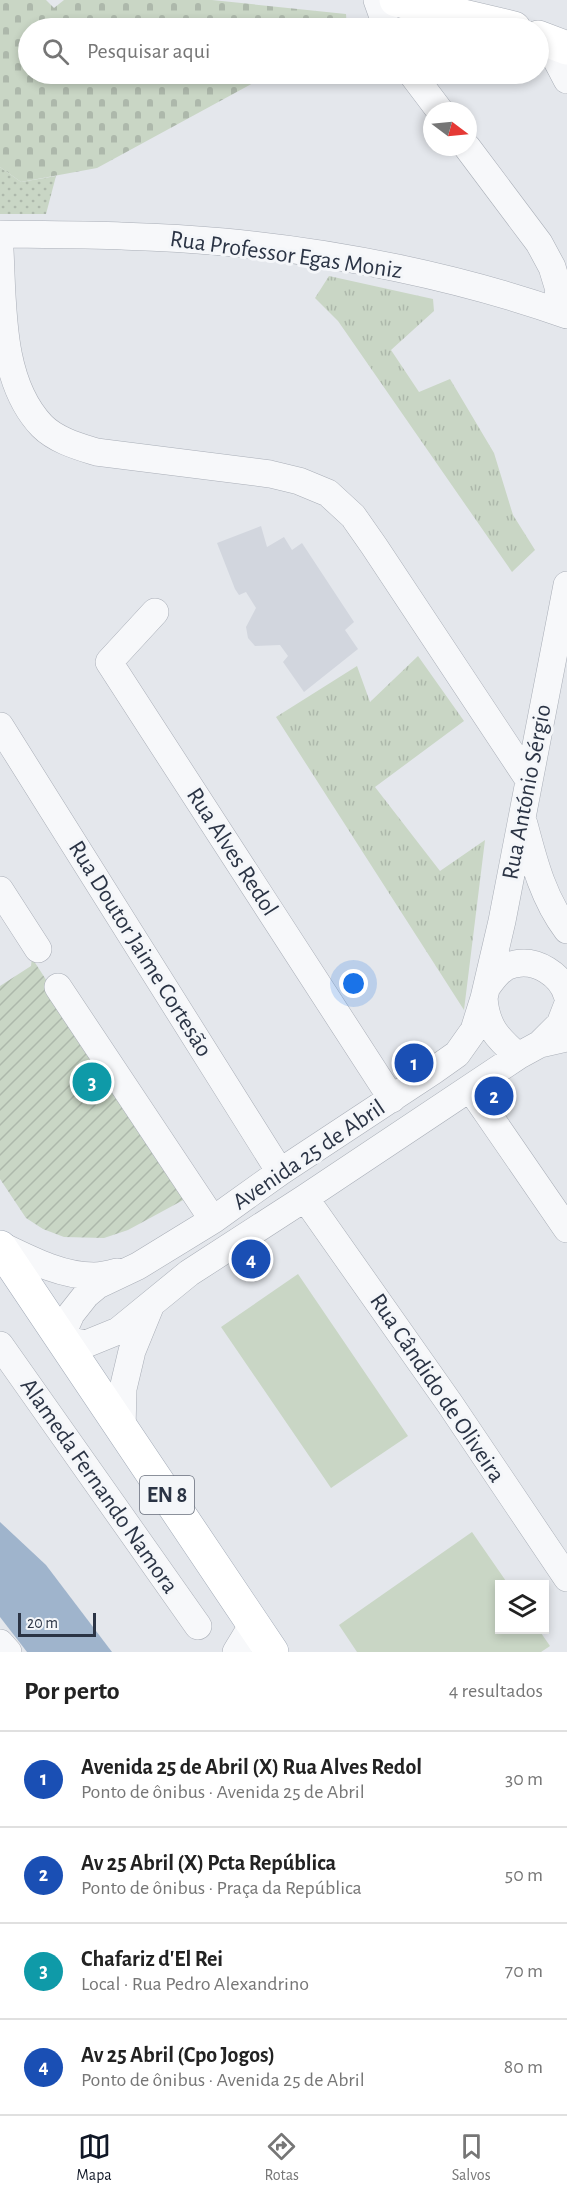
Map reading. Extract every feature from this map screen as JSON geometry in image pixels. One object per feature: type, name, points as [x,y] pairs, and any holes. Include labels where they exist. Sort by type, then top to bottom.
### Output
[{"type":"main road","points":[[396,0],[472,18]]},
{"type":"main road","name":"EN 8","points":[[0,1246],[60,1339],[272,1652]]},
{"type":"street","points":[[377,0],[383,18]]},
{"type":"street","points":[[551,42],[567,80]]},
{"type":"street","points":[[420,84],[433,102]]},
{"type":"street","points":[[474,156],[539,243],[552,267],[559,290],[561,313]]},
{"type":"street","name":"Rua Professor Egas Moniz","points":[[0,234],[155,237],[225,242],[321,254],[427,276],[561,313]]},
{"type":"street","points":[[0,250],[7,361],[17,393],[42,426],[69,443],[96,452],[270,474],[299,481],[328,493],[353,516],[369,538],[529,780]]},
{"type":"street","name":"Rua António Sérgio","points":[[485,992],[502,921],[567,585]]},
{"type":"street","name":"Rua Alves Redol","points":[[155,612],[109,662],[392,1099]]},
{"type":"street","name":"Rua Doutor Jaime Cortesão","points":[[0,726],[280,1172]]},
{"type":"street","points":[[522,815],[538,878],[554,913],[567,930]]},
{"type":"street","points":[[0,890],[38,949]]},
{"type":"street","points":[[502,921],[503,933],[518,955],[552,973],[566,993],[560,1024],[529,1050],[493,1031],[485,1014],[485,992],[500,971],[514,963],[530,963]]},
{"type":"street","points":[[58,987],[213,1220]]},
{"type":"street","name":"Avenida 25 de Abril","points":[[485,992],[474,1030],[458,1054],[280,1172],[213,1220],[131,1269],[98,1285],[86,1295],[71,1314],[60,1339],[86,1344],[118,1331],[189,1273],[470,1088],[529,1050],[567,1038]]},
{"type":"street","points":[[470,1088],[567,1229]]},
{"type":"street","name":"Rua Cândido de Oliveira","points":[[305,1198],[438,1386],[567,1578]]},
{"type":"street","name":"Avenida 25 de Abril","points":[[0,1246],[43,1265],[73,1273],[94,1276],[131,1269]]},
{"type":"street","points":[[131,1269],[155,1301]]},
{"type":"street","name":"Avenida 25 de Abril","points":[[122,1430],[123,1389],[132,1351],[155,1301]]},
{"type":"street","name":"Alameda Fernando Namora","points":[[0,1345],[198,1626]]},
{"type":"street","points":[[236,1652],[253,1624]]},
{"type":"street","points":[[0,1643],[8,1652]]},
{"type":"shaded area","points":[[261,526],[267,547],[284,537],[292,550],[302,543],[354,622],[345,630],[358,649],[304,692],[283,662],[288,656],[280,645],[255,646],[248,638],[246,627],[256,608],[246,592],[239,595],[235,589],[217,543]]},
{"type":"green space","points":[[0,0],[46,0],[54,8],[64,0],[212,0],[346,14],[346,18],[18,18],[18,84],[252,84],[97,168],[21,182],[0,167]]},
{"type":"green space","points":[[0,167],[21,182],[56,176],[46,214],[0,214]]},
{"type":"green space","points":[[329,276],[433,299],[434,311],[391,350],[419,392],[450,379],[494,453],[513,515],[535,550],[512,572],[338,321],[315,298]]},
{"type":"green space","points":[[418,656],[464,721],[375,787],[440,871],[485,840],[464,1010],[276,717],[357,666],[370,702]]},
{"type":"green space","points":[[32,958],[187,1198],[128,1230],[104,1238],[64,1237],[43,1229],[26,1218],[0,1179],[0,986],[31,966]]},
{"type":"green space","points":[[298,1274],[408,1436],[331,1488],[221,1327]]},
{"type":"green space","points":[[472,1532],[505,1580],[495,1580],[495,1634],[542,1634],[550,1646],[541,1652],[357,1652],[339,1625]]},
{"type":"water","points":[[0,1522],[46,1565],[112,1652],[27,1652],[0,1617]]},
{"type":"place","name":"Avenida 25 de Abril (X) Rua Alves Redol","points":[[414,1063]]},
{"type":"place","name":"Chafariz d'El Rei","points":[[92,1082]]},
{"type":"place","name":"Av 25 Abril (X) Pcta República","points":[[494,1096]]},
{"type":"place","name":"Av 25 Abril (Cpo Jogos)","points":[[251,1259]]}]
